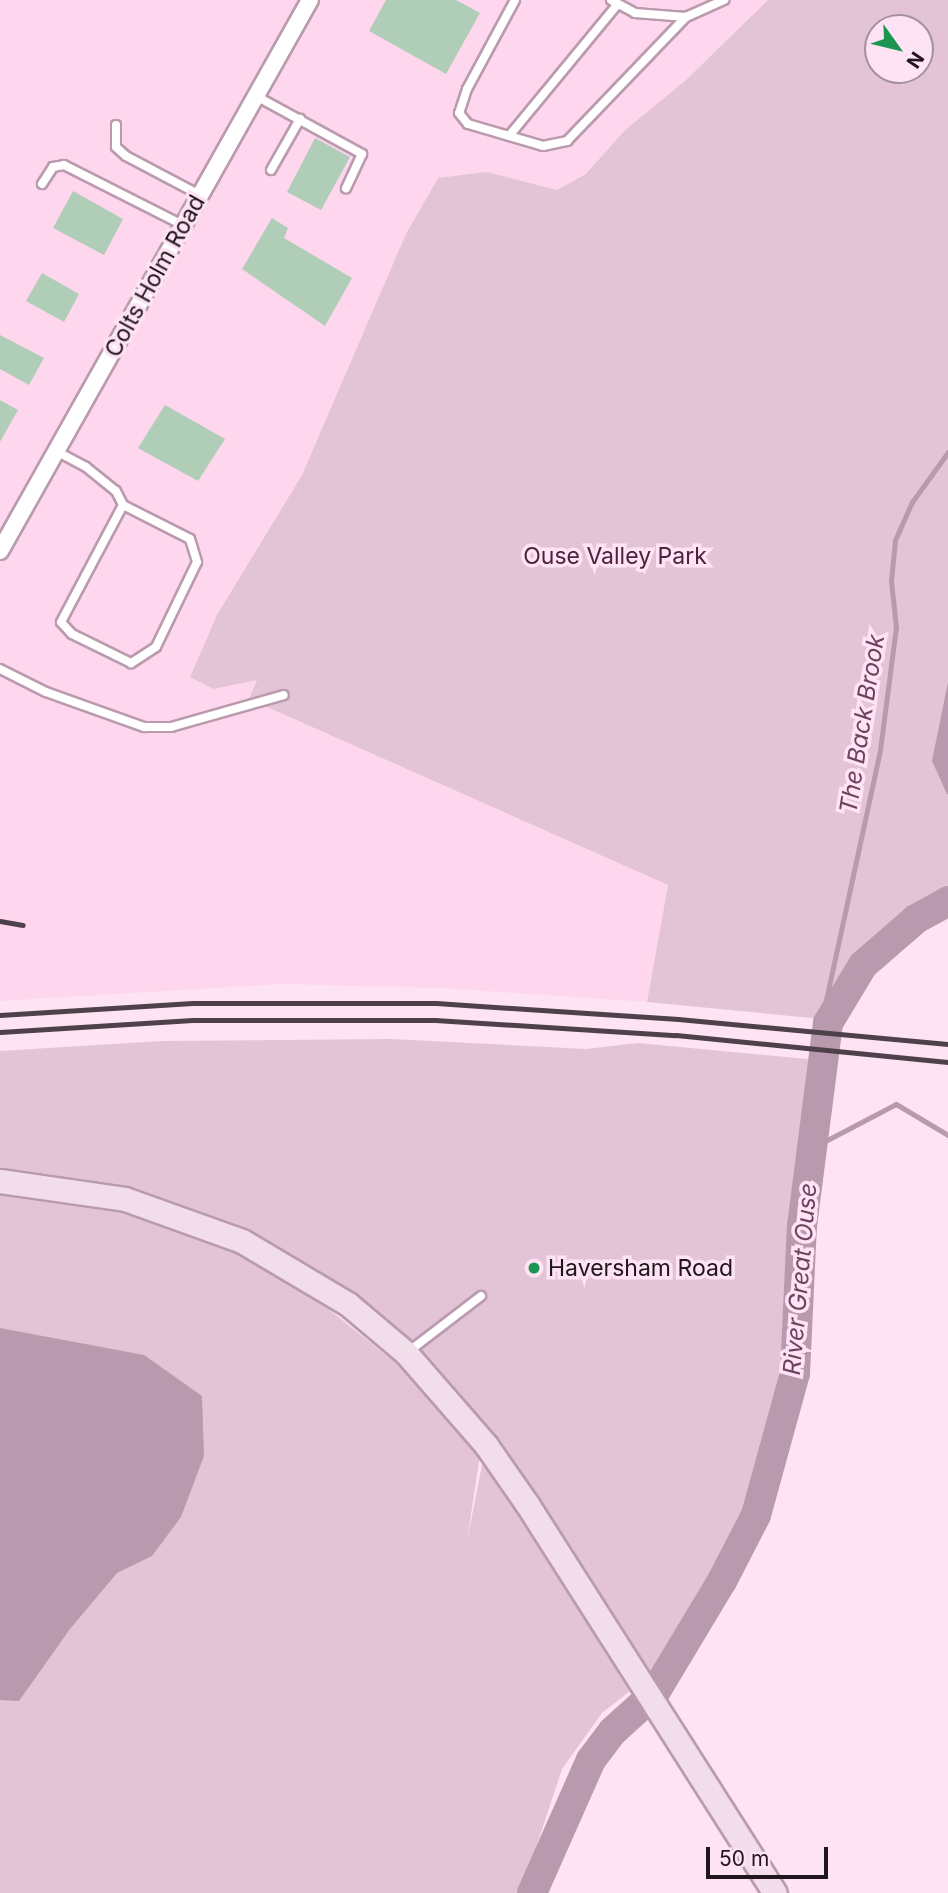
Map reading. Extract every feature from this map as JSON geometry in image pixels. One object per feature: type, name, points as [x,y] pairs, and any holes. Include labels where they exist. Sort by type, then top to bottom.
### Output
[{"type":"street","name":"Colts Holm Road","points":[[0,551],[310,0]]},
{"type":"street","points":[[0,1181],[125,1199],[242,1241],[348,1304],[406,1353],[486,1445],[775,1893]]},
{"type":"lane","points":[[515,0],[467,89],[459,113],[468,124],[544,146],[567,141],[686,17],[724,0]]},
{"type":"lane","points":[[509,136],[536,97],[614,2],[635,13],[686,17]]},
{"type":"lane","points":[[256,96],[362,154],[346,189]]},
{"type":"lane","points":[[271,170],[300,119]]},
{"type":"lane","points":[[116,125],[117,147],[126,156],[200,195]]},
{"type":"lane","points":[[42,184],[53,167],[64,166],[183,225]]},
{"type":"lane","points":[[56,451],[86,467],[116,491],[123,505],[190,539],[197,562],[156,647],[131,663],[72,634],[61,622],[123,505]]},
{"type":"lane","points":[[0,669],[46,692],[144,727],[172,727],[284,695]]},
{"type":"lane","points":[[406,1353],[481,1296]]},
{"type":"shaded area","points":[[0,0],[825,0],[249,699],[668,885],[647,1002],[442,988],[283,984],[0,1001]]},
{"type":"shaded area","points":[[948,682],[948,794],[947,794],[932,761]]},
{"type":"shaded area","points":[[0,1328],[144,1355],[202,1396],[204,1456],[181,1517],[152,1556],[117,1573],[70,1629],[19,1701],[0,1700]]},
{"type":"green space","name":"Ouse Valley Park","points":[[768,0],[948,0],[948,900],[896,926],[824,1003],[822,1019],[647,1002],[668,885],[249,699],[257,680],[213,689],[190,677],[217,615],[302,475],[406,234],[438,178],[486,172],[557,190],[586,174],[625,130],[685,81]]},
{"type":"green space","points":[[392,1039],[586,1049],[638,1043],[818,1060],[781,1423],[762,1506],[743,1547],[667,1662],[602,1713],[562,1769],[521,1893],[0,1893],[0,1051],[161,1041]],"holes":[[[311,1295],[349,1304],[486,1445],[467,1541],[480,1455],[396,1363]]]},
{"type":"building","points":[[386,0],[456,0],[480,13],[446,74],[369,31]]},
{"type":"building","points":[[315,138],[350,157],[321,210],[287,192]]},
{"type":"building","points":[[73,191],[123,219],[104,255],[53,228]]},
{"type":"building","points":[[272,218],[288,228],[284,238],[352,278],[325,326],[242,269]]},
{"type":"building","points":[[42,273],[79,294],[64,322],[26,301]]},
{"type":"building","points":[[0,335],[44,358],[29,385],[0,369]]},
{"type":"building","points":[[0,400],[18,410],[0,442]]},
{"type":"building","points":[[165,405],[225,439],[198,481],[138,448]]},
{"type":"waterway","name":"The Back Brook","points":[[823,1014],[880,750],[896,627],[891,581],[895,540],[912,502],[948,452]]},
{"type":"waterway","name":"River Great Ouse","points":[[532,1893],[591,1760],[613,1731],[654,1694],[722,1581],[756,1515],[795,1373],[802,1226],[828,1023],[863,965],[916,919],[948,901]]},
{"type":"waterway","points":[[810,1149],[896,1104],[948,1135]]},
{"type":"railway","points":[[0,921],[23,925]]},
{"type":"railway","points":[[0,1015],[193,1003],[436,1003],[678,1019],[948,1044]]},
{"type":"railway","points":[[0,1032],[193,1020],[435,1020],[676,1035],[948,1062]]},
{"type":"place","name":"Haversham Road","points":[[534,1268]]}]
